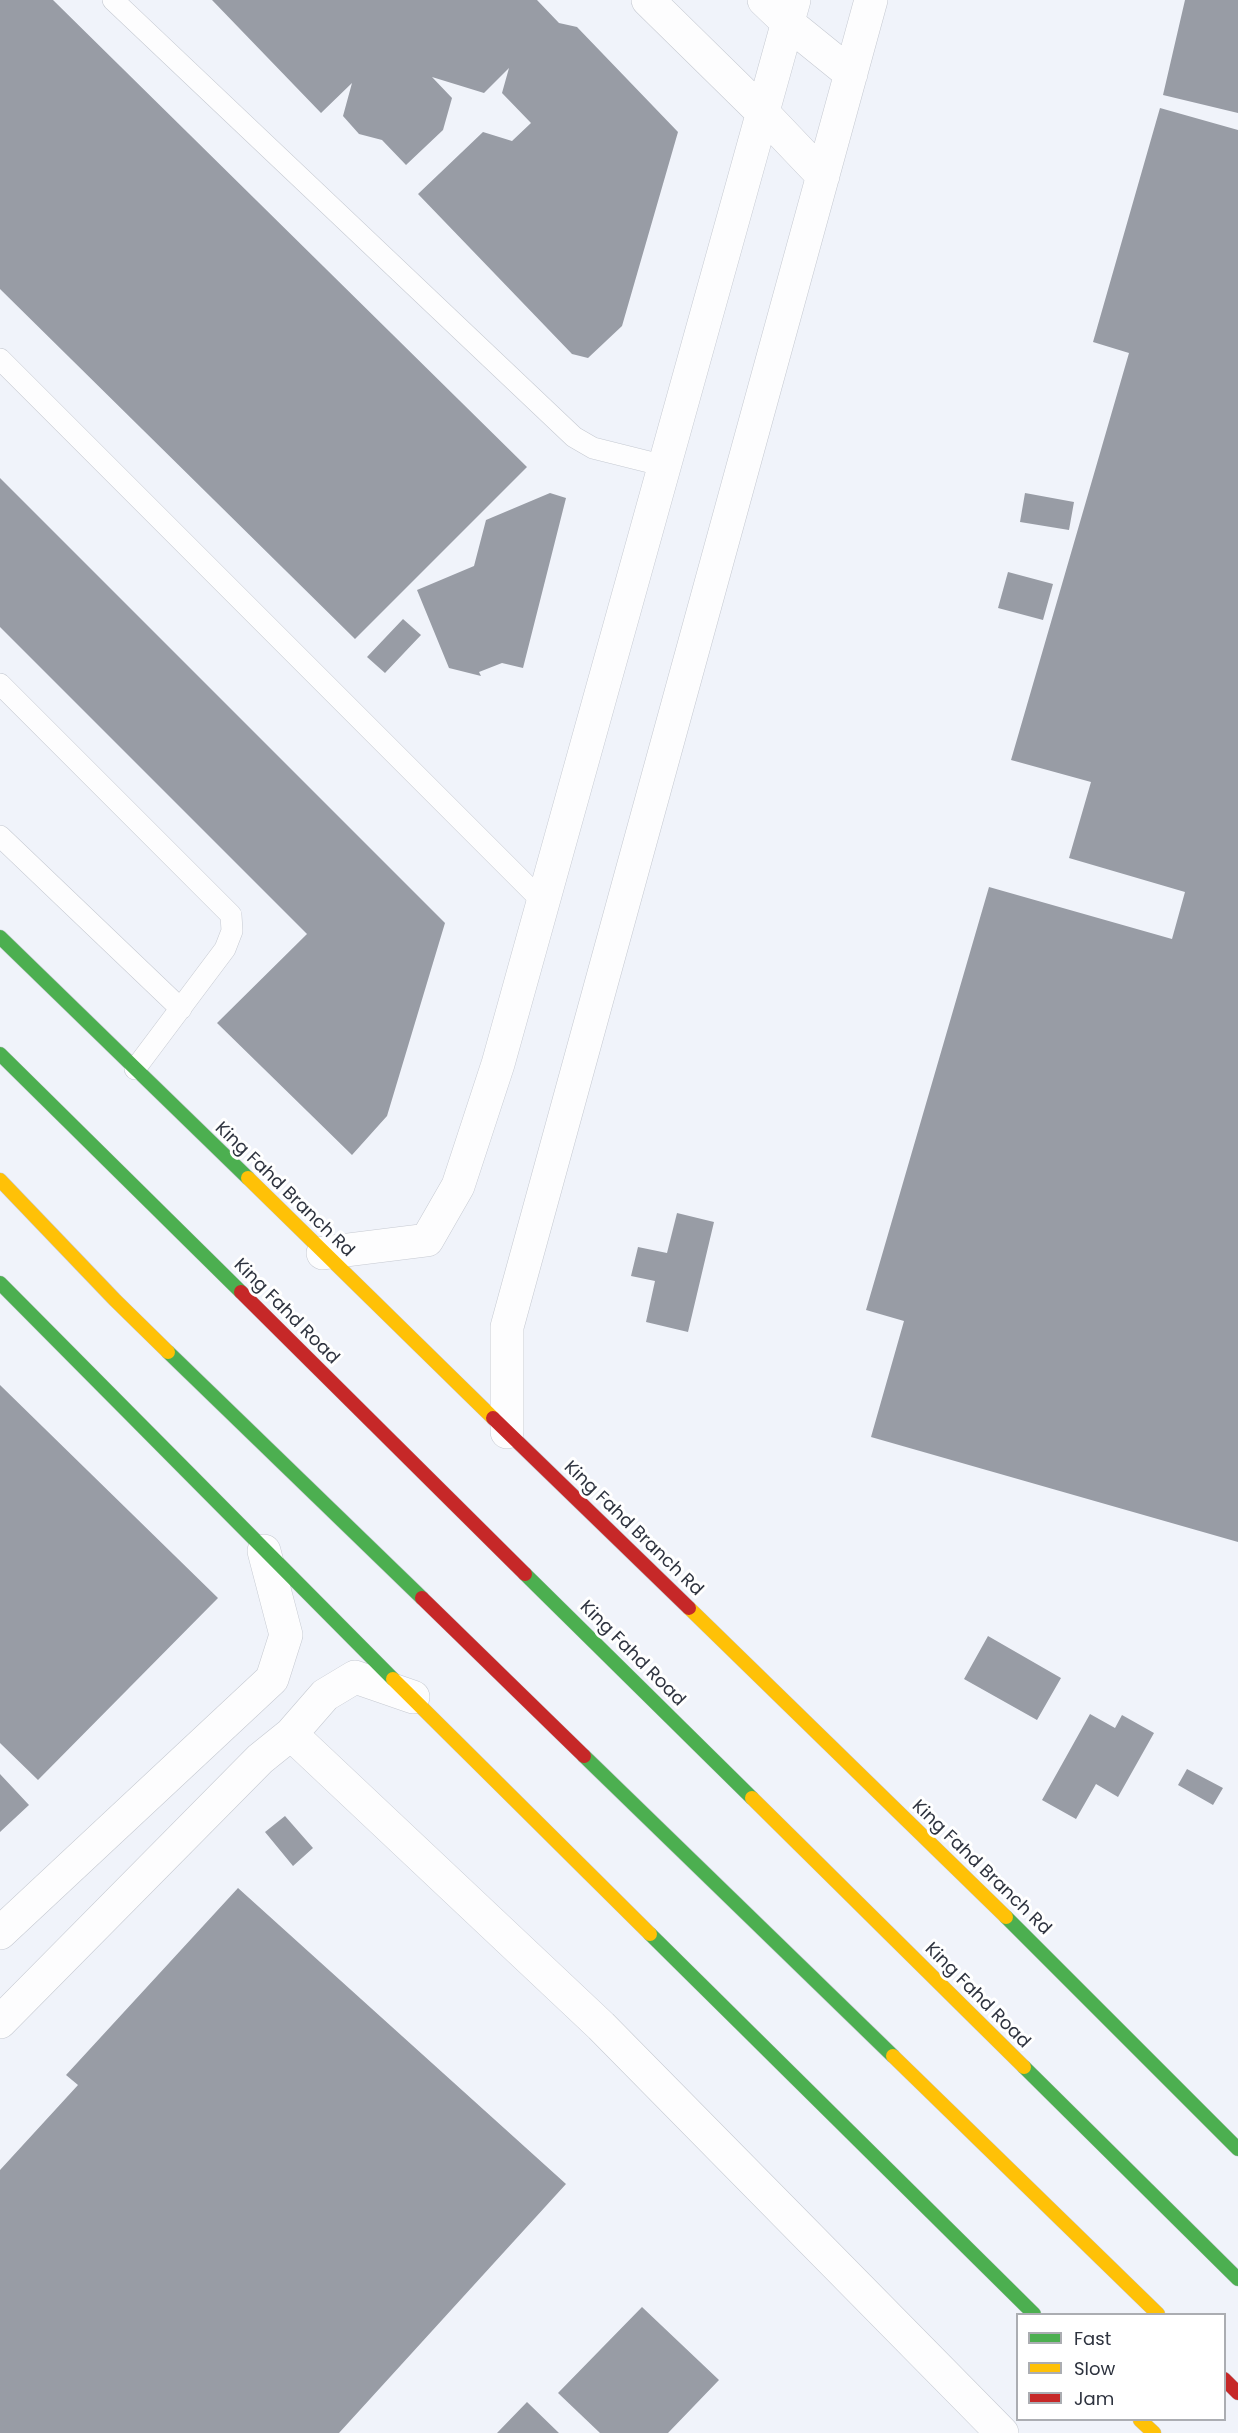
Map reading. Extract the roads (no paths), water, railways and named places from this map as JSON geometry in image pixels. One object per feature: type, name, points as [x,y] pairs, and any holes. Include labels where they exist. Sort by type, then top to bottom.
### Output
[{"type":"main road","name":"King Fahd Branch Rd","points":[[0,937],[992,1903],[1238,2149]]},
{"type":"main road","points":[[0,1044],[50,1103]]},
{"type":"main road","name":"King Fahd Road","points":[[0,1054],[1238,2279]]},
{"type":"main road","points":[[0,1180],[115,1300],[1157,2313]]},
{"type":"main road","points":[[0,1199],[115,1300]]},
{"type":"main road","points":[[0,1283],[264,1551],[1033,2313]]},
{"type":"main road","points":[[1226,2381],[1238,2393]]},
{"type":"main road","points":[[1141,2421],[1154,2433]]},
{"type":"street","points":[[648,0],[763,113],[823,176]]},
{"type":"street","points":[[764,0],[791,12],[851,74]]},
{"type":"street","points":[[507,1432],[507,1327],[871,0]]},
{"type":"street","points":[[323,1253],[427,1240],[458,1186],[498,1064],[791,12]]},
{"type":"street","points":[[0,1933],[272,1679],[286,1635],[264,1551]]},
{"type":"street","points":[[0,2022],[260,1760],[291,1734],[325,1695],[355,1677],[413,1697]]},
{"type":"street","points":[[291,1734],[601,2026],[1002,2433]]},
{"type":"lane","points":[[113,0],[574,437],[593,448],[665,466]]},
{"type":"lane","points":[[0,359],[543,902]]},
{"type":"lane","points":[[0,684],[231,915],[232,931],[225,949],[135,1069]]},
{"type":"lane","points":[[0,836],[181,1009]]}]
